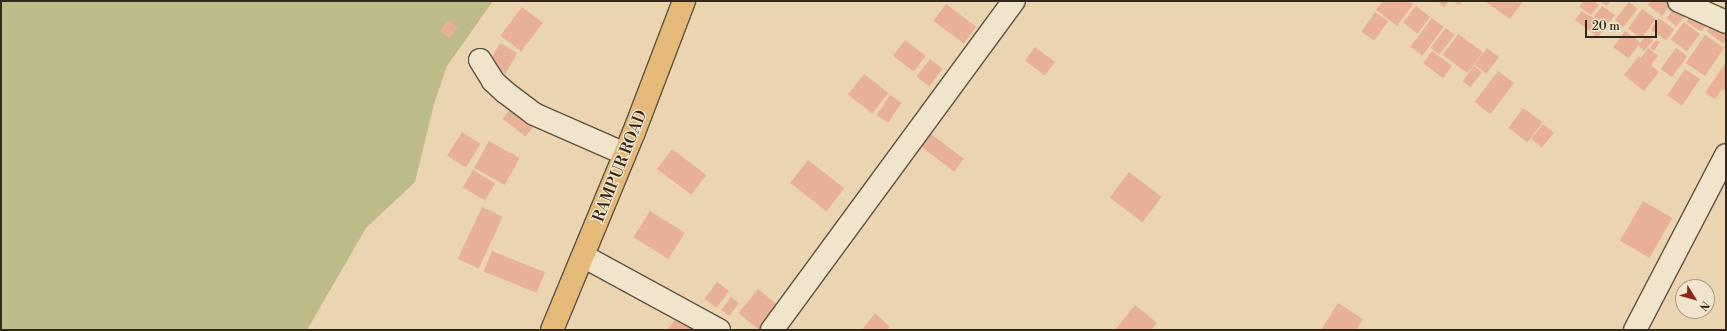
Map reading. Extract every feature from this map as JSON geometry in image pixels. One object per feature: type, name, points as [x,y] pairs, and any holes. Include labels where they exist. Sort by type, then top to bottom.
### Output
[{"type":"main road","name":"RAMPUR ROAD","points":[[552,330],[625,154],[684,1]]},
{"type":"street","points":[[772,330],[1014,1]]},
{"type":"street","points":[[1679,1],[1726,22]]},
{"type":"street","points":[[480,60],[501,89],[534,114],[625,154]]},
{"type":"street","points":[[1635,330],[1726,155]]},
{"type":"street","points":[[583,256],[719,330]]},
{"type":"shaded area","points":[[1,1],[493,1],[447,66],[434,104],[415,182],[366,228],[307,330],[1,330]]},
{"type":"building","points":[[1383,1],[1409,1],[1413,4],[1397,26],[1376,10]]},
{"type":"building","points":[[1438,1],[1449,1],[1444,7]]},
{"type":"building","points":[[1453,1],[1462,1],[1459,5]]},
{"type":"building","points":[[1485,1],[1520,1],[1522,3],[1510,19]]},
{"type":"building","points":[[1583,1],[1593,1],[1599,5],[1591,15],[1579,7]]},
{"type":"building","points":[[1600,1],[1610,1],[1607,6]]},
{"type":"building","points":[[1650,1],[1665,1],[1670,5],[1662,16],[1648,5]]},
{"type":"building","points":[[1629,2],[1638,9],[1624,27],[1615,20]]},
{"type":"building","points":[[946,4],[976,27],[964,44],[933,21]]},
{"type":"building","points":[[1677,5],[1687,13],[1676,26],[1666,18]]},
{"type":"building","points":[[1416,6],[1430,17],[1417,34],[1403,23]]},
{"type":"building","points":[[1602,6],[1615,15],[1598,37],[1575,20],[1582,11],[1593,18]]},
{"type":"building","points":[[522,7],[543,23],[521,51],[500,36]]},
{"type":"building","points":[[1642,9],[1656,19],[1642,38],[1628,28]]},
{"type":"building","points":[[1694,11],[1709,21],[1702,32],[1687,22]]},
{"type":"building","points":[[1375,12],[1388,21],[1374,41],[1361,32]]},
{"type":"building","points":[[1432,18],[1444,27],[1422,56],[1410,47]]},
{"type":"building","points":[[1659,18],[1674,29],[1666,40],[1651,29]]},
{"type":"building","points":[[448,20],[458,27],[450,38],[440,31]]},
{"type":"building","points":[[1714,21],[1726,30],[1726,39],[1723,44],[1707,31]]},
{"type":"building","points":[[1684,22],[1700,34],[1687,52],[1671,40]]},
{"type":"building","points":[[1446,28],[1455,35],[1439,54],[1431,48]]},
{"type":"building","points":[[1625,31],[1640,42],[1629,58],[1613,47]]},
{"type":"building","points":[[1458,34],[1483,52],[1468,73],[1443,55]]},
{"type":"building","points":[[1647,35],[1653,40],[1644,51],[1638,46]]},
{"type":"building","points":[[1705,35],[1724,48],[1705,76],[1686,63]]},
{"type":"building","points":[[905,40],[926,56],[914,72],[893,56]]},
{"type":"building","points":[[1656,40],[1660,42],[1654,51],[1650,48]]},
{"type":"building","points":[[500,43],[517,53],[505,74],[488,64]]},
{"type":"building","points":[[1035,47],[1055,62],[1045,76],[1025,61]]},
{"type":"building","points":[[1487,48],[1499,57],[1486,74],[1474,65]]},
{"type":"building","points":[[1648,48],[1658,56],[1651,65],[1659,72],[1644,91],[1624,75],[1639,56],[1641,58]]},
{"type":"building","points":[[1676,48],[1687,56],[1672,77],[1661,69]]},
{"type":"building","points":[[1432,51],[1452,66],[1443,78],[1423,63]]},
{"type":"building","points":[[930,59],[943,69],[929,86],[916,76]]},
{"type":"building","points":[[1726,62],[1726,91],[1722,89],[1715,99],[1705,93]]},
{"type":"building","points":[[1474,66],[1482,72],[1471,87],[1463,81]]},
{"type":"building","points":[[1685,69],[1700,79],[1682,106],[1667,96]]},
{"type":"building","points":[[1498,71],[1514,83],[1491,114],[1475,102]]},
{"type":"building","points":[[864,74],[888,93],[872,114],[848,94]]},
{"type":"building","points":[[890,95],[902,103],[888,123],[877,115]]},
{"type":"building","points":[[515,103],[538,121],[526,137],[503,119]]},
{"type":"building","points":[[1523,108],[1542,122],[1528,142],[1508,128]]},
{"type":"building","points":[[1543,124],[1554,133],[1542,148],[1531,139]]},
{"type":"building","points":[[462,132],[481,144],[466,167],[447,156]]},
{"type":"building","points":[[931,134],[964,159],[954,171],[921,147]]},
{"type":"building","points":[[489,141],[520,158],[505,185],[474,168]]},
{"type":"building","points":[[672,149],[706,175],[691,195],[657,169]]},
{"type":"building","points":[[808,160],[844,188],[826,211],[790,183]]},
{"type":"building","points":[[473,170],[495,183],[485,201],[463,187]]},
{"type":"building","points":[[1129,172],[1162,197],[1142,222],[1110,198]]},
{"type":"building","points":[[1643,201],[1672,218],[1649,258],[1620,241]]},
{"type":"building","points":[[482,207],[503,217],[479,268],[458,259]]},
{"type":"building","points":[[650,211],[685,233],[668,259],[634,237]]},
{"type":"building","points":[[492,251],[545,272],[537,293],[484,271]]},
{"type":"building","points":[[717,282],[729,291],[716,308],[704,299]]},
{"type":"building","points":[[758,289],[779,306],[760,330],[738,313]]},
{"type":"building","points":[[731,297],[739,303],[729,316],[721,310]]},
{"type":"building","points":[[1338,303],[1363,319],[1356,330],[1321,330]]},
{"type":"building","points":[[1135,305],[1157,323],[1151,330],[1115,330]]},
{"type":"building","points":[[875,313],[890,327],[887,330],[862,330]]},
{"type":"building","points":[[677,317],[694,330],[667,330]]}]
